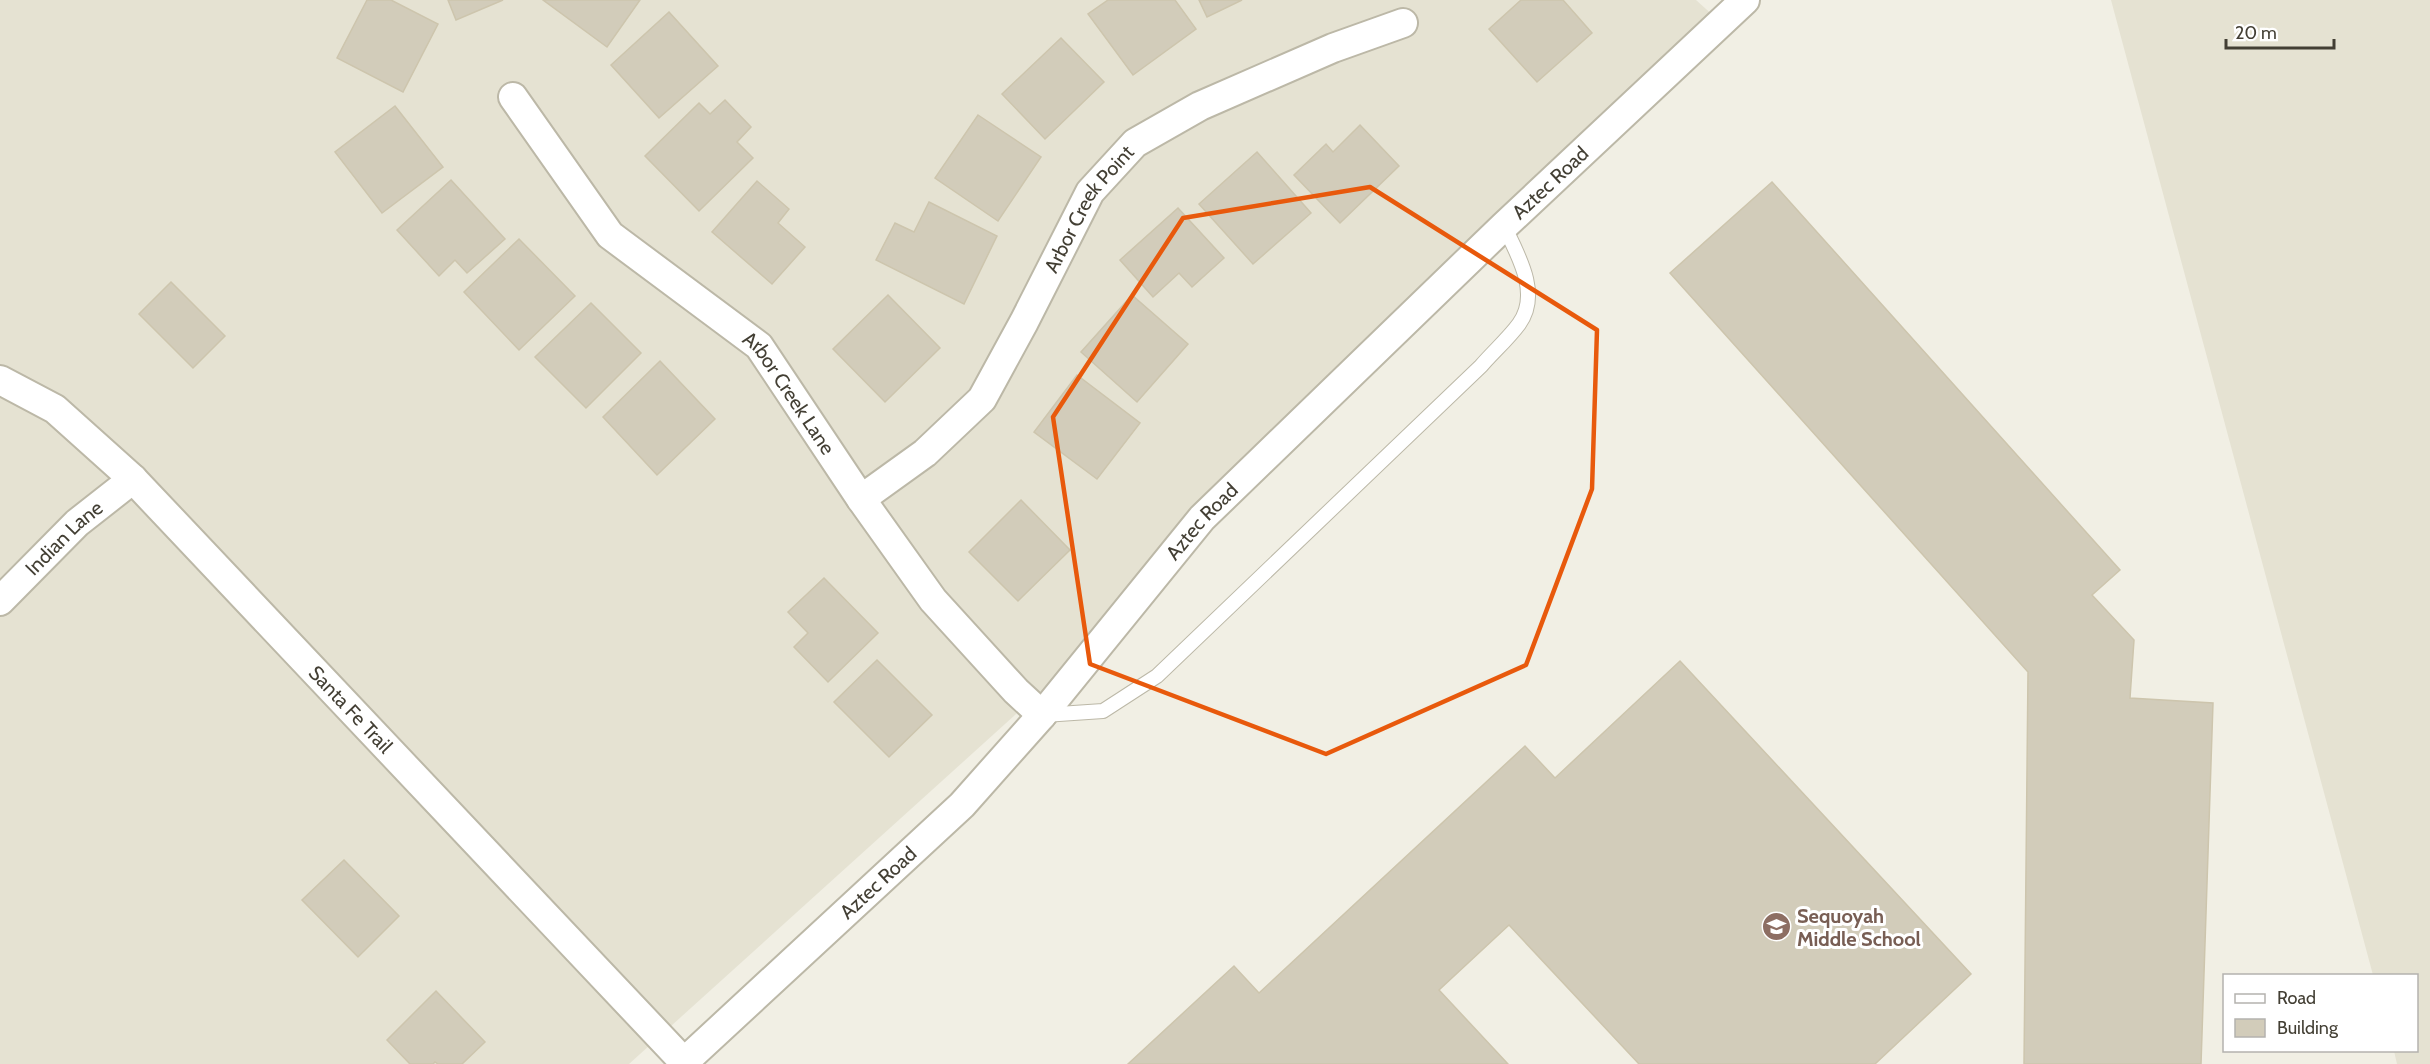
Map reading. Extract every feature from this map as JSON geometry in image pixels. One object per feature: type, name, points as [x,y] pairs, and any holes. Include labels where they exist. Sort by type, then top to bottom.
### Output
[{"type":"street","name":"Aztec Road","points":[[683,1063],[962,805],[1042,715],[1202,518],[1504,226],[1745,0]]},
{"type":"street","name":"Arbor Creek Point","points":[[861,499],[925,453],[982,399],[1090,192],[1135,143],[1200,106],[1333,48],[1403,23]]},
{"type":"street","name":"Arbor Creek Lane","points":[[513,97],[610,235],[759,346],[861,499],[933,600],[1016,692],[1042,715]]},
{"type":"street","name":"Santa Fe Trail","points":[[0,380],[55,409],[133,479],[683,1063]]},
{"type":"street","name":"Indian Lane","points":[[0,602],[77,523],[133,479]]},
{"type":"lane","points":[[1042,715],[1103,711],[1157,676],[1480,366],[1521,323],[1530,296],[1517,253],[1504,226]]},
{"type":"highlighted area","points":[[1370,187],[1597,330],[1592,489],[1526,665],[1326,754],[1090,664],[1053,417],[1183,218]]},
{"type":"shaded area","points":[[0,0],[1696,0],[1726,27],[1057,677],[629,1064],[0,1064]]},
{"type":"shaded area","points":[[2111,0],[2430,0],[2430,1064],[2397,1064],[2394,1052],[2418,1052],[2418,974],[2373,974]]},
{"type":"building","points":[[367,0],[391,0],[438,24],[403,92],[337,58]]},
{"type":"building","points":[[448,0],[503,0],[456,20]]},
{"type":"building","points":[[543,0],[640,0],[607,47]]},
{"type":"building","points":[[1108,0],[1175,0],[1196,29],[1133,75],[1088,14]]},
{"type":"building","points":[[1199,0],[1242,0],[1207,17]]},
{"type":"building","points":[[1521,0],[1563,0],[1592,33],[1537,82],[1489,29]]},
{"type":"building","points":[[669,12],[718,66],[659,118],[611,65]]},
{"type":"building","points":[[1061,38],[1104,82],[1045,139],[1002,94]]},
{"type":"building","points":[[725,100],[751,127],[737,142],[753,158],[699,211],[645,156],[699,103],[710,114]]},
{"type":"building","points":[[395,106],[443,167],[382,213],[335,152]]},
{"type":"building","points":[[978,115],[1041,157],[998,221],[935,178]]},
{"type":"building","points":[[1360,125],[1399,166],[1340,223],[1294,175],[1326,144],[1333,152]]},
{"type":"building","points":[[1257,152],[1311,213],[1253,264],[1199,204]]},
{"type":"building","points":[[451,180],[505,239],[467,273],[455,260],[439,276],[397,230]]},
{"type":"building","points":[[757,181],[789,209],[778,223],[805,247],[772,284],[712,232]]},
{"type":"building","points":[[1772,182],[2120,570],[2092,595],[2134,640],[2130,698],[2213,703],[2201,1064],[2024,1064],[2028,672],[1670,273]]},
{"type":"building","points":[[929,202],[997,236],[964,304],[876,260],[895,223],[914,232]]},
{"type":"building","points":[[1178,208],[1224,258],[1192,287],[1179,273],[1153,297],[1120,260]]},
{"type":"building","points":[[519,239],[575,296],[519,350],[464,292]]},
{"type":"building","points":[[171,282],[225,336],[193,368],[139,314]]},
{"type":"building","points":[[888,295],[940,348],[885,402],[833,349]]},
{"type":"building","points":[[1132,295],[1188,344],[1137,402],[1081,352]]},
{"type":"building","points":[[591,303],[641,353],[586,408],[535,357]]},
{"type":"building","points":[[660,361],[715,419],[657,475],[603,417]]},
{"type":"building","points":[[1077,375],[1140,423],[1097,479],[1034,432]]},
{"type":"building","points":[[1021,500],[1070,550],[1018,601],[969,552]]},
{"type":"building","points":[[824,578],[878,633],[828,682],[794,647],[808,633],[788,612]]},
{"type":"building","points":[[877,660],[932,715],[889,757],[834,702]]},
{"type":"building","points":[[1680,661],[1971,974],[1875,1064],[1639,1064],[1509,925],[1439,990],[1508,1064],[1128,1064],[1234,966],[1259,993],[1525,746],[1555,778]]},
{"type":"building","points":[[344,860],[399,916],[358,957],[302,900]]},
{"type":"building","points":[[436,991],[485,1042],[462,1064],[435,1062],[433,1064],[410,1064],[387,1040]]},
{"type":"place","name":"Sequoyah Middle School","points":[[1776,927]]}]
